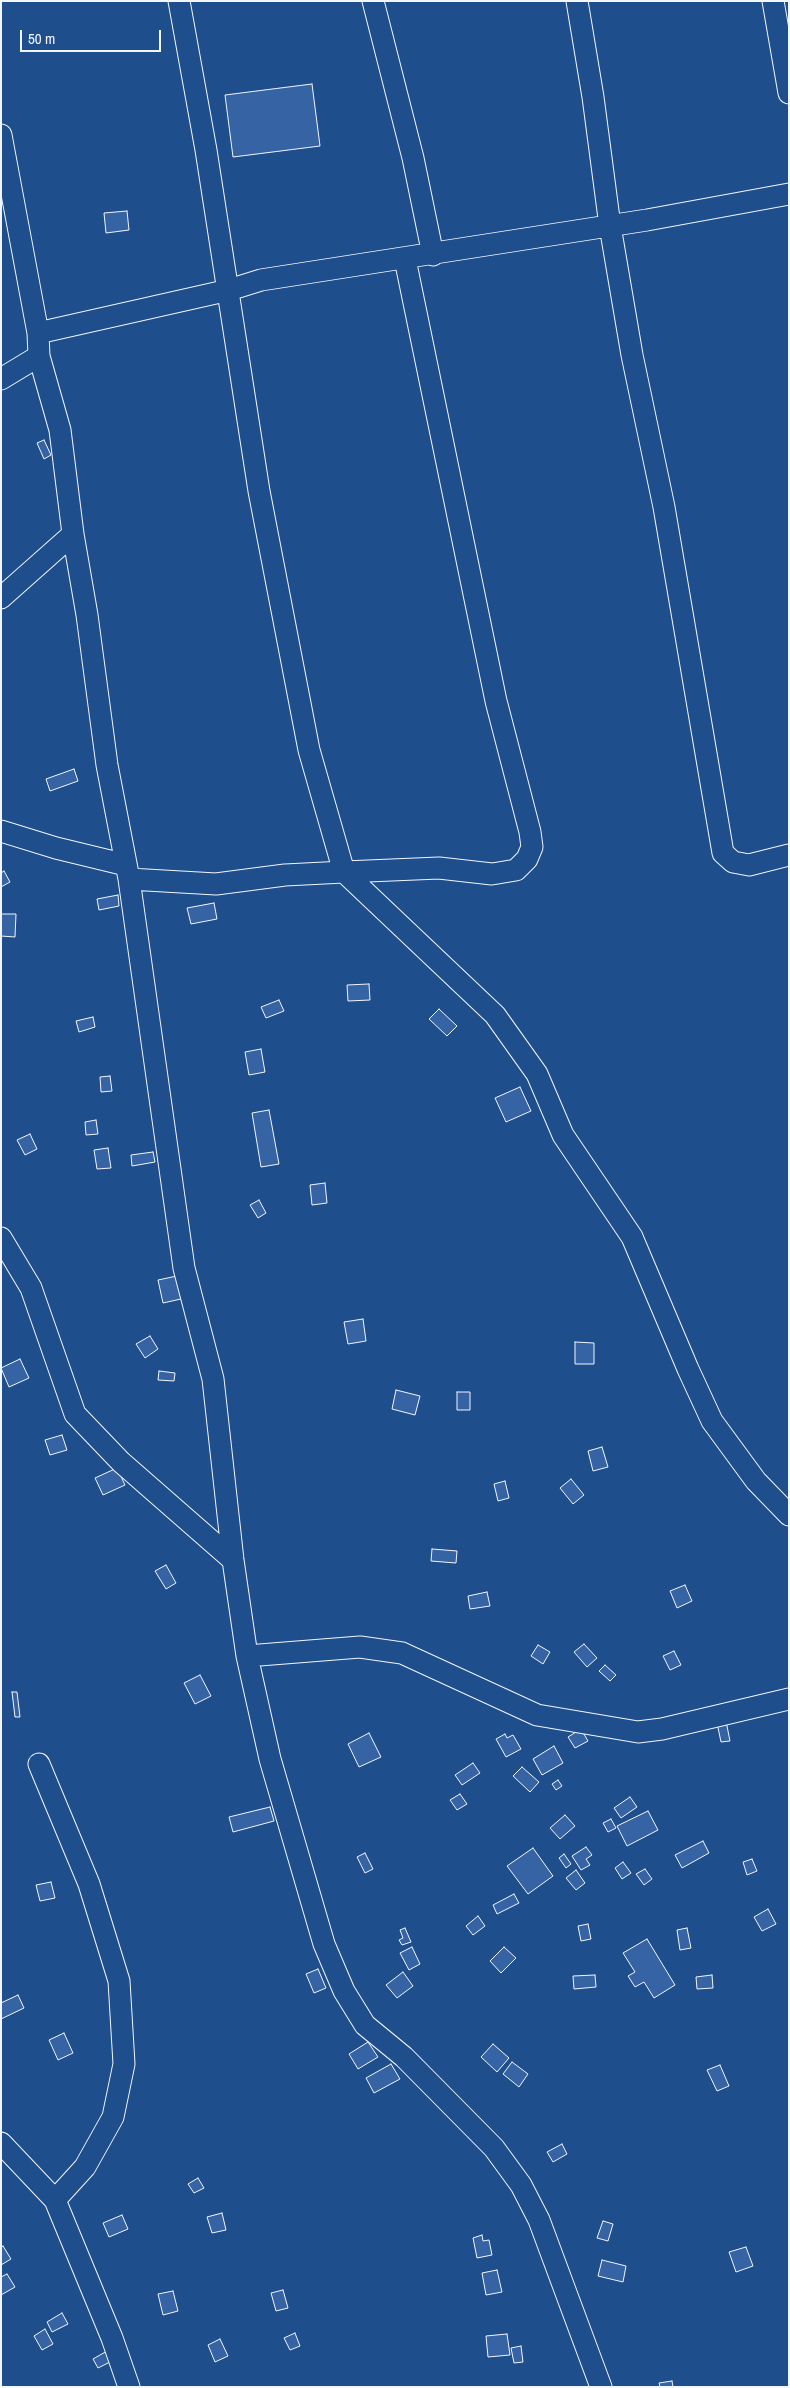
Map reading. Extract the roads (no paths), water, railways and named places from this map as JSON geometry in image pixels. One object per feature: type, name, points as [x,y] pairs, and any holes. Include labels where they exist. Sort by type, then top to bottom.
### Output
[{"type":"street","points":[[180,1],[229,290],[259,491],[309,750],[344,872],[495,1015],[537,1074],[563,1135],[632,1237],[712,1421],[756,1481],[789,1515]]},
{"type":"street","points":[[373,1],[413,158],[433,255]]},
{"type":"street","points":[[577,1],[593,97],[610,226],[632,355],[664,507],[724,853],[732,862],[749,865],[789,855]]},
{"type":"street","points":[[773,1],[789,93]]},
{"type":"street","points":[[1,135],[38,333],[39,356],[60,430],[73,534],[87,615],[107,765],[128,872],[184,1268],[213,1379],[233,1560],[247,1656],[270,1759],[324,1944],[344,1991],[365,2024],[404,2057],[494,2148],[521,2185],[539,2220],[601,2387]]},
{"type":"street","points":[[38,333],[229,290],[261,280],[433,255],[789,194]]},
{"type":"street","points":[[1,831],[128,872],[216,884],[285,875],[439,868],[492,874],[516,870],[527,859],[532,847],[530,832],[496,701],[405,258]]},
{"type":"street","points":[[1,379],[39,356]]},
{"type":"street","points":[[1,598],[73,534]]},
{"type":"street","points":[[1,1238],[31,1288],[75,1414],[121,1462],[233,1560]]},
{"type":"street","points":[[247,1656],[360,1647],[402,1653],[537,1714],[638,1732],[662,1729],[789,1699]]},
{"type":"street","points":[[38,1764],[89,1884],[118,1982],[124,2064],[112,2117],[85,2167],[55,2200]]},
{"type":"street","points":[[1,2143],[55,2200],[112,2338],[129,2387]]}]
